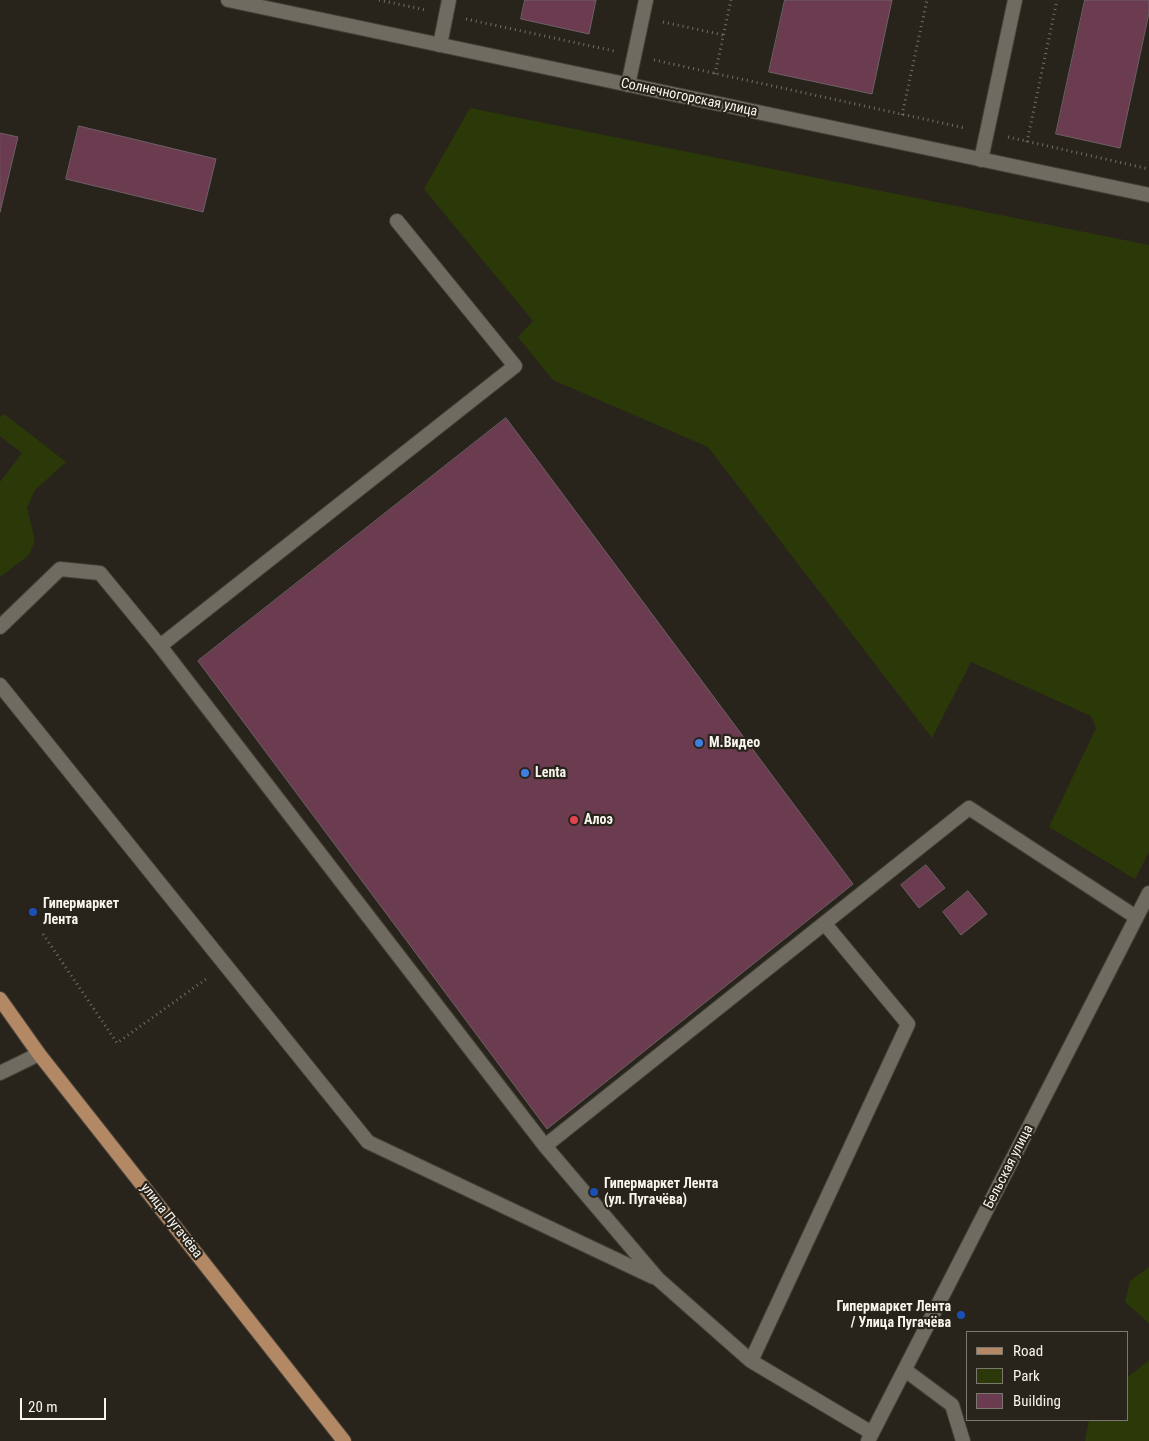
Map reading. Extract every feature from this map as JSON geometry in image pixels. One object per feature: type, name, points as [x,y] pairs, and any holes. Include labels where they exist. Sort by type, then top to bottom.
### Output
[{"type":"main road","name":"улица Пугачёва","points":[[0,998],[39,1054],[342,1440]]},
{"type":"street","name":"Солнечногорская улица","points":[[228,0],[1149,195]]},
{"type":"street","points":[[440,45],[449,0]]},
{"type":"street","points":[[628,85],[646,0]]},
{"type":"street","points":[[981,160],[1015,0]]},
{"type":"street","points":[[160,646],[515,366],[397,221]]},
{"type":"street","points":[[0,627],[60,569],[100,573],[160,646],[545,1146],[658,1279],[751,1361],[870,1437]]},
{"type":"street","points":[[0,686],[368,1142],[658,1279]]},
{"type":"street","points":[[545,1146],[969,808],[1136,917]]},
{"type":"street","name":"Бельская улица","points":[[870,1437],[1149,893]]},
{"type":"street","points":[[751,1361],[908,1024],[825,924]]},
{"type":"street","points":[[0,1073],[39,1054]]},
{"type":"street","points":[[905,1370],[952,1405],[963,1441]]},
{"type":"path","points":[[379,0],[1149,169]]},
{"type":"path","points":[[715,74],[731,0]]},
{"type":"path","points":[[902,115],[927,0]]},
{"type":"path","points":[[1027,142],[1058,0]]},
{"type":"path","points":[[642,18],[723,36]]},
{"type":"path","points":[[43,934],[117,1043],[205,980]]},
{"type":"green space","points":[[470,108],[1149,245],[1149,852],[1135,879],[1049,827],[1096,728],[1091,716],[971,662],[932,738],[708,447],[553,380],[518,337],[533,321],[424,189]]},
{"type":"green space","points":[[4,414],[66,462],[34,491],[27,508],[35,540],[29,555],[0,577],[0,482],[22,453],[0,436],[0,417]]},
{"type":"green space","points":[[1149,1267],[1149,1323],[1125,1302],[1130,1281]]},
{"type":"green space","points":[[1149,1360],[1149,1441],[1085,1441],[1089,1421],[1129,1421],[1129,1376]]},
{"type":"building","points":[[525,0],[596,0],[589,34],[521,19]]},
{"type":"building","points":[[785,0],[892,0],[872,94],[769,72]]},
{"type":"building","points":[[1085,0],[1149,0],[1149,13],[1120,148],[1056,134]]},
{"type":"building","points":[[79,126],[216,159],[203,212],[66,179]]},
{"type":"building","points":[[0,133],[18,137],[0,212]]},
{"type":"building","name":"Lenta","points":[[506,418],[853,884],[547,1129],[198,661]]},
{"type":"building","points":[[926,865],[945,888],[919,908],[901,885]]},
{"type":"building","points":[[968,891],[987,914],[961,935],[943,912]]},
{"type":"place","name":"М.Видео","points":[[699,743]]},
{"type":"place","name":"Lenta","points":[[525,773]]},
{"type":"place","name":"Алоэ","points":[[574,820]]},
{"type":"place","name":"Гипермаркет Лента","points":[[33,912]]},
{"type":"place","name":"Гипермаркет Лента (ул. Пугачёва)","points":[[594,1192]]},
{"type":"place","name":"Гипермаркет Лента / Улица Пугачёва","points":[[961,1315]]}]
